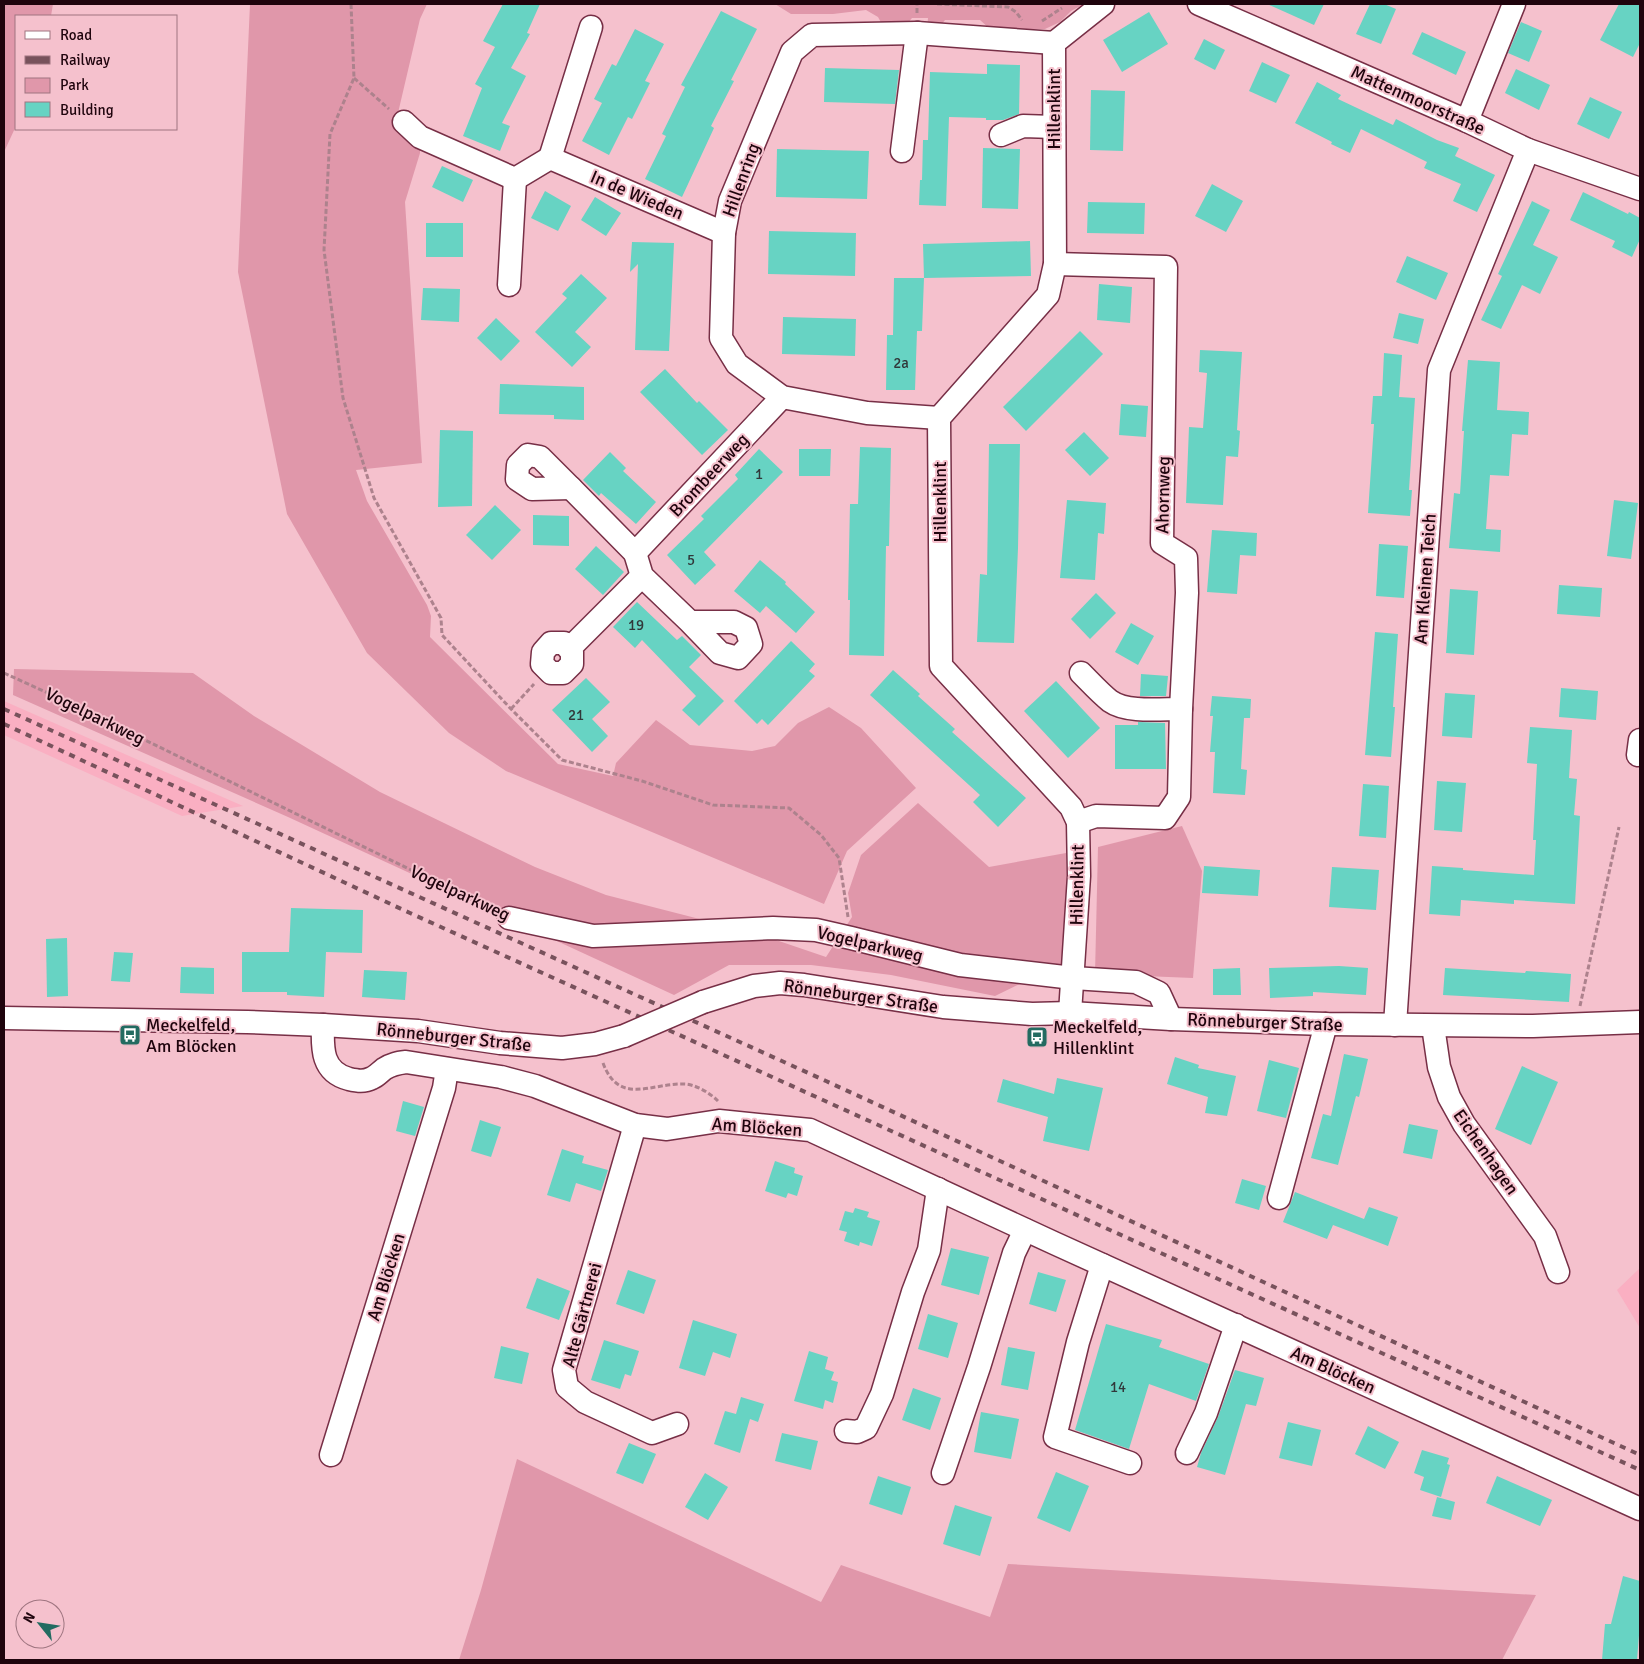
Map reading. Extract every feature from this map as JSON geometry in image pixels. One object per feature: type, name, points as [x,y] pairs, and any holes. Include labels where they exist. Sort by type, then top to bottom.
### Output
[{"type":"street","name":"Hillenklint","points":[[1070,1013],[1080,876],[1078,822],[1071,807],[941,666],[939,418],[1048,295],[1055,264],[1054,43],[1103,4]]},
{"type":"street","name":"Mattenmoorstraße","points":[[1199,4],[1528,150],[1640,189]]},
{"type":"street","points":[[1466,121],[1514,4]]},
{"type":"street","points":[[515,179],[550,158],[591,26]]},
{"type":"street","name":"Hillenring","points":[[939,418],[866,413],[782,398],[737,364],[721,338],[724,233],[730,201],[792,52],[812,35],[917,33],[1054,43]]},
{"type":"street","points":[[902,151],[917,33]]},
{"type":"street","points":[[404,122],[420,137],[515,179]]},
{"type":"street","points":[[1001,135],[1023,126],[1054,128]]},
{"type":"street","name":"Am Kleinen Teich","points":[[1396,1025],[1439,370],[1528,150]]},
{"type":"street","name":"In de Wieden","points":[[550,158],[724,233]]},
{"type":"street","points":[[509,285],[515,179]]},
{"type":"street","name":"Ahornweg","points":[[1055,264],[1166,266],[1162,543],[1186,558],[1187,593],[1180,709],[1179,797],[1165,818],[1096,816],[1078,822]]},
{"type":"street","name":"Brombeerweg","points":[[635,553],[782,398]]},
{"type":"street","points":[[571,488],[635,553],[642,576],[690,622]]},
{"type":"street","points":[[548,670],[542,664],[543,652],[551,643],[564,643],[569,648],[642,576]]},
{"type":"street","points":[[1081,674],[1110,701],[1120,706],[1180,709]]},
{"type":"street","name":"Vogelparkweg","points":[[509,918],[593,936],[773,928],[816,930],[960,966],[1073,978],[1136,982],[1159,993],[1171,1019]]},
{"type":"street","name":"Rönneburger Straße","points":[[4,1018],[323,1025],[418,1031],[500,1043],[562,1048],[595,1044],[624,1036],[703,1002],[754,986],[780,983],[943,1007],[1032,1014],[1070,1013],[1171,1019],[1433,1026],[1576,1026],[1640,1022]]},
{"type":"street","points":[[1280,1198],[1326,1024]]},
{"type":"street","name":"Am Blöcken","points":[[323,1025],[322,1044],[326,1060],[332,1071],[345,1078],[361,1082],[374,1078],[392,1064],[406,1062],[501,1077],[535,1086],[636,1126],[668,1129],[719,1121],[810,1130],[1025,1230],[1640,1509]]},
{"type":"street","name":"Eichenhagen","points":[[1433,1026],[1439,1067],[1449,1097],[1464,1124],[1545,1236],[1558,1272]]},
{"type":"street","name":"Am Blöcken","points":[[331,1455],[444,1088],[448,1069]]},
{"type":"street","name":"Alte Gärtnerei","points":[[636,1126],[564,1370],[567,1387],[585,1402],[652,1432],[677,1424]]},
{"type":"street","points":[[846,1431],[857,1432],[866,1428],[882,1394],[913,1292],[929,1250],[938,1189]]},
{"type":"street","points":[[943,1473],[979,1367],[1014,1253],[1025,1230]]},
{"type":"street","points":[[1102,1265],[1078,1342],[1055,1437],[1130,1463]]},
{"type":"street","points":[[1187,1453],[1206,1413],[1236,1326]]},
{"type":"path","points":[[351,4],[354,78],[330,134],[324,250],[343,398],[374,498],[441,618],[442,635],[562,760],[642,781],[712,805],[789,808],[821,835],[839,858],[851,938]]},
{"type":"path","points":[[937,4],[1008,7],[1016,12],[1024,23]]},
{"type":"path","points":[[1036,24],[1069,4]]},
{"type":"path","points":[[354,78],[404,122]]},
{"type":"path","points":[[511,709],[548,670]]},
{"type":"path","name":"Vogelparkweg","points":[[4,673],[509,918]]},
{"type":"path","points":[[1576,1026],[1619,827]]},
{"type":"path","points":[[595,1044],[605,1070],[620,1087],[649,1089],[672,1084],[694,1085],[717,1100],[720,1108],[719,1121]]},
{"type":"shaded area","points":[[4,701],[243,806],[182,816],[4,735]]},
{"type":"shaded area","points":[[1640,1268],[1640,1328],[1617,1290]]},
{"type":"green space","points":[[4,4],[53,4],[51,15],[15,15],[15,128],[4,152]]},
{"type":"green space","points":[[250,4],[427,4],[420,19],[398,113],[420,137],[420,153],[405,202],[422,463],[356,470],[367,501],[427,605],[431,616],[430,637],[558,764],[613,776],[616,763],[656,720],[690,745],[752,751],[775,746],[798,723],[829,707],[861,728],[916,788],[847,851],[824,904],[506,771],[449,733],[367,653],[287,514],[238,272]]},
{"type":"green space","points":[[775,4],[1084,4],[1071,11],[1060,22],[1045,29],[990,29],[980,20],[945,20],[937,30],[927,29],[928,18],[912,18],[902,30],[884,28],[878,17],[866,10],[833,14],[791,14]]},
{"type":"green space","points":[[14,669],[193,673],[254,716],[380,792],[535,867],[606,895],[758,934],[826,957],[852,917],[848,893],[861,855],[918,803],[989,867],[1066,853],[1069,960],[995,996],[891,975],[811,965],[729,965],[674,995],[288,817],[13,695]]},
{"type":"green space","points":[[1182,826],[1202,871],[1193,978],[1095,974],[1098,847]]},
{"type":"green space","points":[[517,1459],[821,1602],[841,1565],[990,1617],[1008,1564],[1536,1595],[1502,1660],[459,1660],[481,1590]]},
{"type":"building","points":[[503,4],[540,4],[527,33],[530,34],[511,68],[526,76],[502,123],[510,126],[500,151],[463,136],[482,88],[475,84],[495,47],[483,41]]},
{"type":"building","points":[[1267,4],[1324,4],[1314,25]]},
{"type":"building","points":[[1370,4],[1384,4],[1396,9],[1381,44],[1356,34]]},
{"type":"building","points":[[1619,4],[1640,4],[1640,43],[1633,57],[1600,40]]},
{"type":"building","points":[[721,11],[757,29],[731,80],[734,81],[711,126],[714,128],[682,197],[645,179],[666,136],[662,134],[685,87],[681,85]]},
{"type":"building","points":[[1149,12],[1168,44],[1122,72],[1103,40]]},
{"type":"building","points":[[1521,22],[1542,31],[1529,62],[1508,53]]},
{"type":"building","points":[[635,29],[664,44],[645,81],[650,83],[632,119],[628,117],[609,155],[582,141],[602,103],[594,99],[612,64],[616,66]]},
{"type":"building","points":[[1422,32],[1466,52],[1456,75],[1412,54]]},
{"type":"building","points":[[1204,39],[1225,50],[1215,70],[1194,59]]},
{"type":"building","points":[[1262,62],[1290,75],[1276,103],[1249,91]]},
{"type":"building","points":[[987,64],[1020,65],[1019,114],[1003,120],[949,117],[946,206],[919,205],[923,140],[928,140],[930,72],[987,74]]},
{"type":"building","points":[[825,68],[899,70],[895,104],[824,102]]},
{"type":"building","points":[[1516,69],[1550,85],[1539,110],[1505,93]]},
{"type":"building","points":[[1317,82],[1341,95],[1338,99],[1393,125],[1396,119],[1437,140],[1459,148],[1455,156],[1495,175],[1477,212],[1453,201],[1461,184],[1424,168],[1427,162],[1361,129],[1350,153],[1295,123]]},
{"type":"building","points":[[1091,90],[1125,91],[1123,151],[1090,150]]},
{"type":"building","points":[[1590,97],[1622,112],[1609,139],[1577,124]]},
{"type":"building","points":[[983,148],[1020,149],[1018,209],[982,208]]},
{"type":"building","points":[[777,149],[869,151],[867,199],[776,197]]},
{"type":"building","points":[[442,166],[473,180],[463,202],[432,187]]},
{"type":"building","points":[[1212,184],[1243,201],[1226,232],[1195,216]]},
{"type":"building","points":[[545,191],[571,206],[558,231],[531,218]]},
{"type":"building","points":[[1583,192],[1640,218],[1640,239],[1632,257],[1612,247],[1615,241],[1570,220]]},
{"type":"building","points":[[595,197],[621,213],[606,236],[581,220]]},
{"type":"building","points":[[1532,201],[1550,210],[1533,245],[1558,257],[1540,294],[1522,285],[1501,329],[1481,320],[1502,276],[1498,274]]},
{"type":"building","points":[[1088,202],[1145,203],[1144,234],[1087,233]]},
{"type":"building","points":[[426,223],[463,223],[463,257],[426,257]]},
{"type":"building","points":[[769,231],[856,233],[855,276],[768,274]]},
{"type":"building","points":[[1030,241],[1031,276],[924,278],[923,244]]},
{"type":"building","points":[[632,242],[674,243],[669,351],[635,350],[638,264],[630,272]]},
{"type":"building","points":[[1407,256],[1448,273],[1436,300],[1396,282]]},
{"type":"building","points":[[581,274],[607,298],[575,332],[591,347],[572,367],[535,332],[567,298],[562,294]]},
{"type":"building","points":[[894,278],[924,278],[922,331],[917,331],[915,390],[886,390],[887,335],[893,335]]},
{"type":"building","points":[[1099,284],[1132,287],[1130,323],[1097,320]]},
{"type":"building","points":[[423,288],[460,289],[459,322],[421,320]]},
{"type":"building","points":[[1399,313],[1424,319],[1418,344],[1393,338]]},
{"type":"building","points":[[783,317],[856,319],[855,356],[782,354]]},
{"type":"building","points":[[496,318],[520,341],[501,361],[477,338]]},
{"type":"building","points":[[1080,331],[1103,354],[1026,431],[1003,407]]},
{"type":"building","points":[[1200,350],[1242,352],[1237,430],[1240,431],[1238,457],[1226,456],[1223,505],[1186,503],[1189,427],[1203,428],[1207,373],[1199,372]]},
{"type":"building","points":[[1384,353],[1402,355],[1399,397],[1415,398],[1409,490],[1412,490],[1410,516],[1368,513],[1374,424],[1371,424],[1373,396],[1382,396]]},
{"type":"building","points":[[1468,360],[1500,362],[1497,410],[1529,412],[1528,435],[1512,434],[1509,476],[1490,475],[1486,529],[1501,530],[1500,552],[1449,548],[1454,493],[1460,494],[1464,431],[1462,431]]},
{"type":"building","points":[[665,369],[697,403],[699,401],[728,430],[702,455],[640,392]]},
{"type":"building","points":[[500,384],[584,387],[584,420],[554,419],[554,415],[499,414]]},
{"type":"building","points":[[1121,404],[1148,406],[1146,437],[1119,435]]},
{"type":"building","points":[[440,430],[473,431],[472,506],[438,507]]},
{"type":"building","points":[[1084,432],[1109,458],[1090,476],[1065,450]]},
{"type":"building","points":[[989,444],[1020,444],[1014,643],[977,642],[980,574],[987,575]]},
{"type":"building","points":[[860,447],[891,448],[889,546],[886,546],[884,656],[849,655],[850,504],[858,504]]},
{"type":"building","points":[[759,449],[783,472],[704,552],[716,565],[695,585],[667,555],[704,519],[701,516],[738,479],[735,475]]},
{"type":"building","points":[[799,449],[831,449],[830,476],[799,476]]},
{"type":"building","points":[[610,452],[626,468],[623,471],[656,502],[636,524],[601,493],[599,496],[583,480]]},
{"type":"building","points":[[1067,500],[1106,503],[1104,534],[1098,533],[1095,580],[1060,578]]},
{"type":"building","points":[[1614,500],[1638,503],[1631,559],[1607,556]]},
{"type":"building","points":[[495,505],[521,530],[492,560],[466,535]]},
{"type":"building","points":[[533,515],[569,516],[569,546],[533,545]]},
{"type":"building","points":[[1212,530],[1257,533],[1256,556],[1240,555],[1237,594],[1207,592]]},
{"type":"building","points":[[1379,544],[1408,546],[1404,598],[1376,596]]},
{"type":"building","points":[[596,546],[624,572],[603,595],[575,569]]},
{"type":"building","points":[[760,560],[786,582],[785,584],[815,612],[796,633],[766,606],[760,613],[734,591]]},
{"type":"building","points":[[1559,585],[1602,588],[1600,617],[1557,614]]},
{"type":"building","points":[[1450,589],[1478,591],[1474,655],[1446,653]]},
{"type":"building","points":[[1096,593],[1116,613],[1090,639],[1071,619]]},
{"type":"building","points":[[637,602],[677,640],[682,636],[701,655],[689,667],[724,701],[699,726],[682,710],[696,696],[642,640],[635,648],[613,627]]},
{"type":"building","points":[[1131,623],[1154,636],[1138,665],[1115,652]]},
{"type":"building","points":[[1375,632],[1398,634],[1391,757],[1365,755]]},
{"type":"building","points":[[791,641],[815,664],[809,671],[815,676],[768,725],[762,719],[757,724],[734,701]]},
{"type":"building","points":[[893,670],[920,694],[918,696],[955,729],[952,732],[1026,798],[998,827],[973,802],[980,795],[870,695]]},
{"type":"building","points":[[1141,674],[1168,676],[1166,696],[1140,696]]},
{"type":"building","points":[[586,678],[610,702],[592,719],[608,736],[592,752],[552,710]]},
{"type":"building","points":[[1056,681],[1100,728],[1068,758],[1024,711]]},
{"type":"building","points":[[1561,688],[1598,691],[1596,720],[1559,717]]},
{"type":"building","points":[[1445,693],[1475,695],[1472,738],[1442,736]]},
{"type":"building","points":[[1212,696],[1251,699],[1250,718],[1244,718],[1241,769],[1247,770],[1245,795],[1213,793],[1215,752],[1210,752],[1213,716],[1210,716]]},
{"type":"building","points":[[1138,722],[1165,723],[1166,769],[1115,769],[1115,725],[1138,725]]},
{"type":"building","points":[[1530,727],[1572,730],[1569,778],[1577,779],[1574,815],[1580,816],[1575,904],[1514,900],[1514,904],[1461,900],[1460,916],[1429,914],[1432,866],[1534,875],[1536,840],[1533,840],[1537,764],[1527,763]]},
{"type":"building","points":[[1437,781],[1466,783],[1462,832],[1434,830]]},
{"type":"building","points":[[1363,784],[1389,786],[1386,838],[1359,836]]},
{"type":"building","points":[[1204,866],[1260,870],[1258,896],[1202,893]]},
{"type":"building","points":[[1332,867],[1379,870],[1376,910],[1329,907]]},
{"type":"building","points":[[291,908],[363,910],[362,953],[326,952],[324,997],[287,995],[287,992],[242,992],[242,952],[289,952]]},
{"type":"building","points":[[67,938],[68,996],[47,997],[46,939]]},
{"type":"building","points":[[114,952],[133,953],[130,982],[111,981]]},
{"type":"building","points":[[1339,966],[1368,968],[1366,995],[1313,992],[1313,996],[1270,998],[1269,968]]},
{"type":"building","points":[[181,967],[214,968],[214,994],[180,993]]},
{"type":"building","points":[[1240,968],[1241,995],[1213,995],[1213,969]]},
{"type":"building","points":[[1445,968],[1571,974],[1569,1002],[1443,995]]},
{"type":"building","points":[[364,970],[407,972],[405,1000],[362,997]]},
{"type":"building","points":[[1344,1054],[1368,1059],[1359,1097],[1356,1096],[1338,1165],[1311,1158],[1323,1114],[1331,1116]]},
{"type":"building","points":[[1175,1057],[1199,1065],[1198,1068],[1236,1076],[1227,1116],[1205,1113],[1208,1097],[1167,1084]]},
{"type":"building","points":[[1269,1060],[1299,1068],[1286,1118],[1257,1111]]},
{"type":"building","points":[[1522,1066],[1558,1082],[1531,1145],[1495,1129]]},
{"type":"building","points":[[1057,1078],[1103,1088],[1089,1151],[1043,1141],[1048,1117],[997,1102],[1003,1079],[1054,1094]]},
{"type":"building","points":[[403,1101],[424,1107],[415,1136],[396,1131]]},
{"type":"building","points":[[480,1120],[501,1127],[491,1157],[471,1151]]},
{"type":"building","points":[[1409,1124],[1438,1130],[1432,1159],[1403,1153]]},
{"type":"building","points":[[562,1149],[584,1156],[582,1163],[608,1170],[601,1191],[576,1183],[570,1202],[547,1195]]},
{"type":"building","points":[[775,1161],[795,1168],[794,1173],[803,1176],[797,1196],[788,1193],[786,1198],[765,1191]]},
{"type":"building","points":[[1242,1179],[1266,1186],[1259,1210],[1235,1203]]},
{"type":"building","points":[[1295,1192],[1364,1219],[1369,1207],[1398,1217],[1388,1246],[1333,1225],[1327,1239],[1283,1222]]},
{"type":"building","points":[[855,1208],[869,1212],[867,1217],[880,1221],[872,1246],[860,1242],[859,1246],[844,1241],[847,1232],[839,1230],[845,1211],[853,1213]]},
{"type":"building","points":[[951,1248],[989,1257],[979,1295],[941,1285]]},
{"type":"building","points":[[628,1270],[656,1280],[644,1314],[616,1304]]},
{"type":"building","points":[[1038,1272],[1066,1280],[1056,1312],[1029,1304]]},
{"type":"building","points":[[537,1278],[570,1291],[559,1320],[526,1308]]},
{"type":"building","points":[[928,1314],[958,1323],[948,1358],[918,1349]]},
{"type":"building","points":[[693,1320],[737,1334],[730,1358],[713,1352],[705,1376],[679,1368]]},
{"type":"building","points":[[1106,1324],[1162,1340],[1159,1347],[1209,1364],[1196,1401],[1149,1384],[1129,1449],[1075,1430]]},
{"type":"building","points":[[604,1340],[639,1351],[631,1376],[625,1374],[620,1389],[591,1380]]},
{"type":"building","points":[[501,1346],[529,1353],[522,1384],[494,1378]]},
{"type":"building","points":[[1008,1347],[1035,1352],[1028,1390],[1001,1385]]},
{"type":"building","points":[[809,1351],[828,1357],[825,1369],[834,1372],[831,1380],[838,1382],[833,1403],[825,1400],[823,1409],[794,1401]]},
{"type":"building","points":[[1235,1370],[1264,1378],[1256,1406],[1246,1404],[1225,1475],[1197,1467]]},
{"type":"building","points":[[913,1388],[941,1398],[930,1430],[902,1420]]},
{"type":"building","points":[[741,1397],[764,1404],[758,1422],[750,1419],[740,1453],[714,1444],[725,1411],[736,1414]]},
{"type":"building","points":[[981,1412],[1019,1419],[1011,1459],[974,1452]]},
{"type":"building","points":[[1288,1422],[1321,1430],[1312,1466],[1279,1458]]},
{"type":"building","points":[[1368,1426],[1399,1442],[1385,1469],[1355,1454]]},
{"type":"building","points":[[782,1433],[818,1441],[811,1470],[775,1461]]},
{"type":"building","points":[[629,1443],[656,1454],[643,1484],[616,1473]]},
{"type":"building","points":[[1422,1450],[1449,1458],[1447,1464],[1450,1465],[1441,1497],[1420,1490],[1424,1477],[1414,1473]]},
{"type":"building","points":[[1056,1472],[1089,1486],[1070,1532],[1037,1518]]},
{"type":"building","points":[[705,1473],[728,1487],[708,1520],[685,1507]]},
{"type":"building","points":[[878,1476],[911,1487],[902,1515],[869,1504]]},
{"type":"building","points":[[1497,1476],[1552,1500],[1540,1526],[1486,1503]]},
{"type":"building","points":[[1437,1497],[1455,1502],[1451,1520],[1432,1516]]},
{"type":"building","points":[[955,1505],[992,1517],[980,1556],[943,1544]]},
{"type":"building","points":[[1623,1576],[1640,1581],[1640,1623],[1637,1660],[1602,1660],[1605,1624],[1611,1624]]},
{"type":"railway","points":[[4,709],[826,1081],[1640,1455]]},
{"type":"railway","points":[[4,724],[410,913],[1640,1470]]},
{"type":"place","name":"Meckelfeld, Am Blöcken","points":[[130,1035]]},
{"type":"place","name":"Meckelfeld, Hillenklint","points":[[1037,1037]]}]
